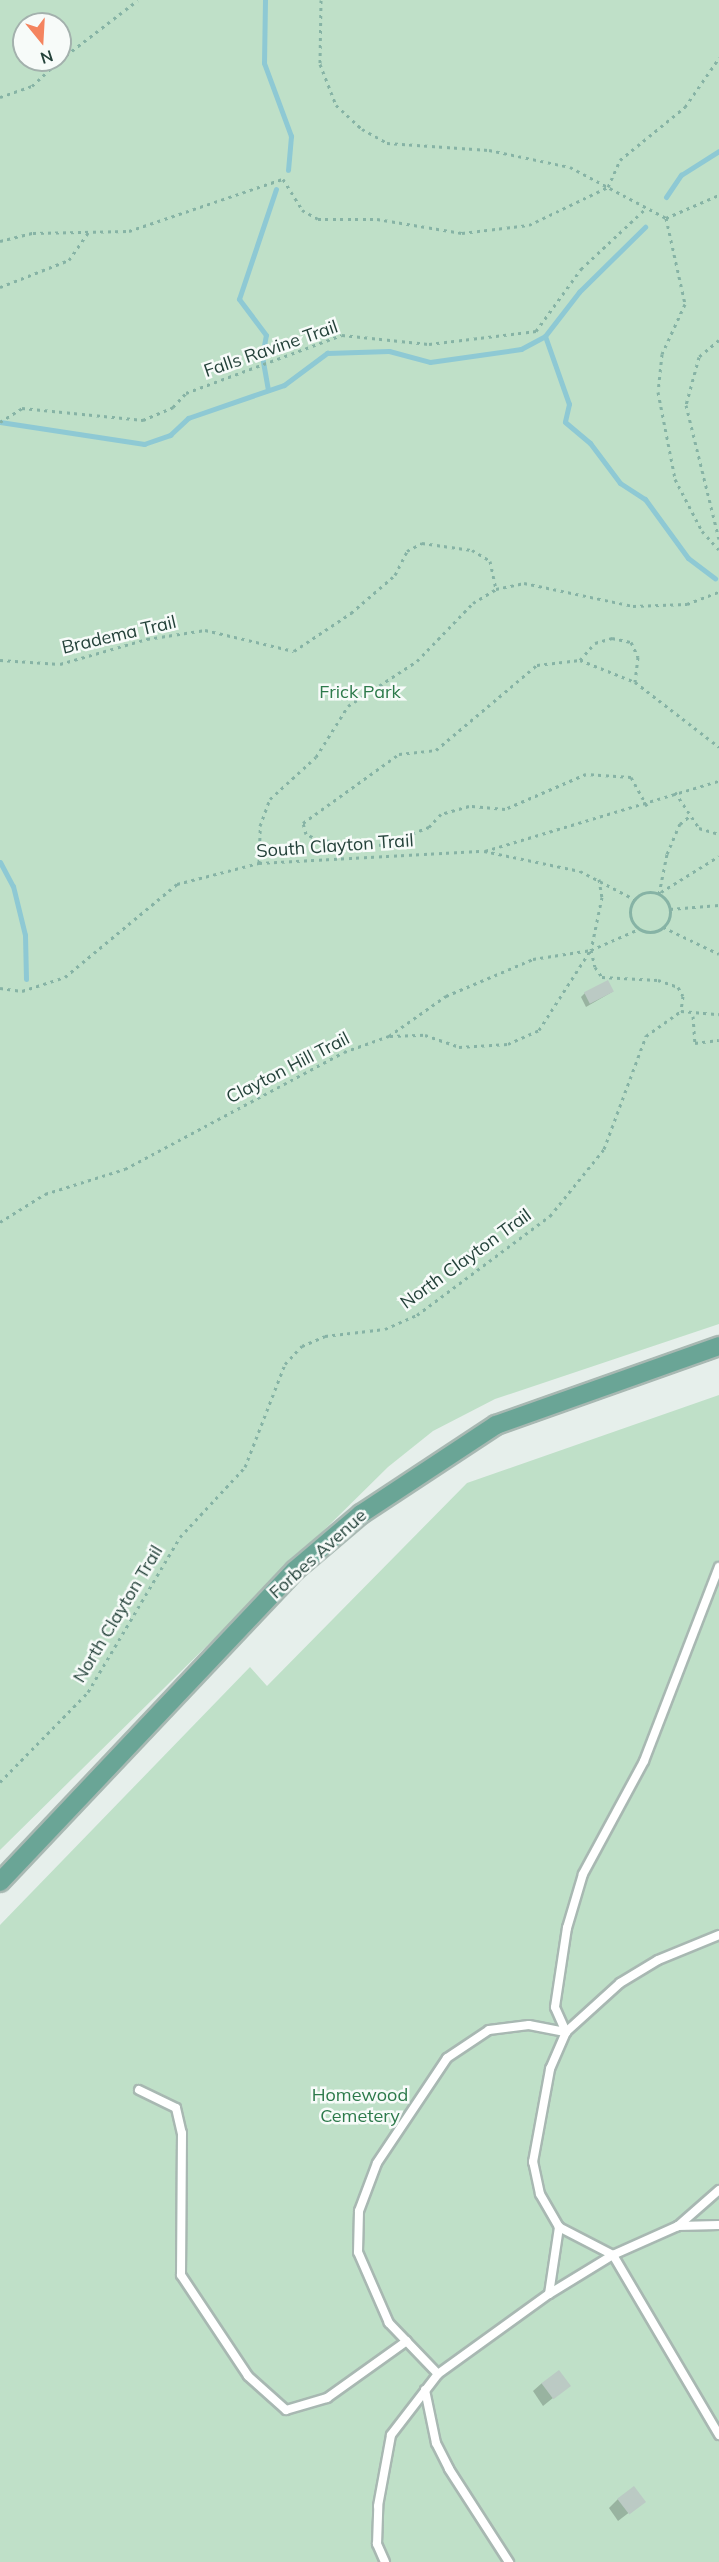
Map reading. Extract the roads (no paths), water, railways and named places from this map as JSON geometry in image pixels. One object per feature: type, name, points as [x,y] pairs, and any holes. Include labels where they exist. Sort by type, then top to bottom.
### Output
[{"type":"main road","name":"Forbes Avenue","points":[[0,1882],[295,1570],[361,1514],[496,1425],[719,1346]]},
{"type":"lane","points":[[566,2032],[555,2007],[567,1928],[583,1874],[644,1761],[719,1567]]},
{"type":"lane","points":[[719,1935],[658,1960],[620,1983],[566,2032],[547,2080],[533,2162],[540,2194],[559,2227],[614,2255],[719,2435]]},
{"type":"lane","points":[[438,2374],[407,2341],[371,2290],[358,2252],[359,2211],[377,2163],[447,2058],[489,2030],[529,2025],[566,2032]]},
{"type":"lane","points":[[139,2090],[176,2108],[182,2133],[181,2275],[248,2376],[286,2410],[327,2398],[407,2341]]},
{"type":"lane","points":[[385,2562],[377,2544],[378,2506],[391,2435],[438,2374],[549,2294],[614,2255],[678,2226],[719,2190]]},
{"type":"lane","points":[[678,2226],[719,2224]]},
{"type":"lane","points":[[549,2294],[559,2227]]},
{"type":"lane","points":[[425,2390],[436,2443],[448,2469],[509,2562]]},
{"type":"waterway","points":[[265,0],[264,63],[291,136],[288,170]]},
{"type":"waterway","points":[[666,197],[681,175],[719,151]]},
{"type":"waterway","points":[[268,390],[262,357],[266,335],[239,299],[276,189]]},
{"type":"waterway","points":[[0,422],[144,444],[170,435],[188,418],[284,385],[327,353],[389,351],[430,362],[521,349],[545,336],[579,292],[645,227]]},
{"type":"waterway","points":[[545,336],[569,404],[565,422],[590,443],[620,483],[645,499],[688,558],[715,578]]},
{"type":"waterway","points":[[0,862],[13,886],[25,935],[26,979]]},
{"type":"park label","name":"Frick Park","points":[[360,692]]},
{"type":"park label","name":"Homewood Cemetery","points":[[360,2106]]}]
